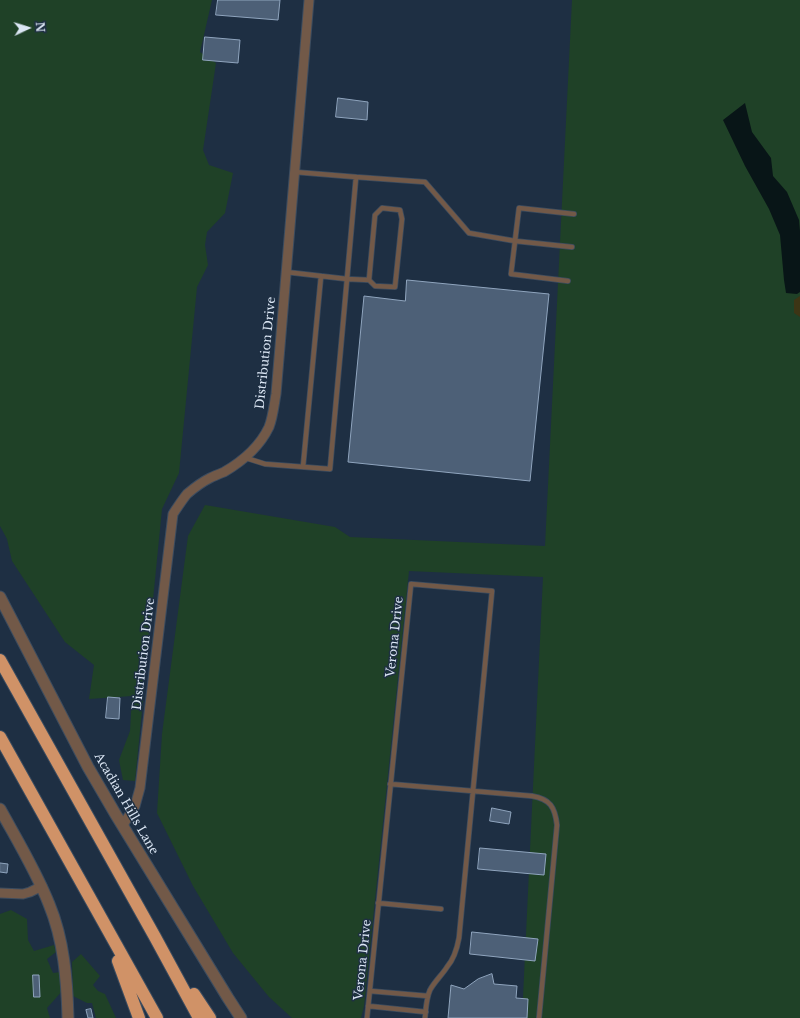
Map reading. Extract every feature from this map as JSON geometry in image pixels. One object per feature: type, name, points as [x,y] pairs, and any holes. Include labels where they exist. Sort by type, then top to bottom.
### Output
[{"type":"highway","points":[[0,660],[199,1018]]},
{"type":"highway","points":[[0,737],[157,1018]]},
{"type":"highway","points":[[105,926],[139,1018]]},
{"type":"highway","points":[[155,937],[210,1018]]},
{"type":"street","name":"Distribution Drive","points":[[123,825],[135,806],[140,788],[173,514],[186,495],[209,478],[223,472],[246,458],[265,435],[273,411],[276,394],[309,0]]},
{"type":"street","name":"Acadian Hills Lane","points":[[0,597],[88,767],[241,1018]]},
{"type":"street","points":[[0,809],[42,886],[50,905],[58,931],[63,955],[66,975],[68,1018]]},
{"type":"street","points":[[0,893],[23,894],[42,886]]},
{"type":"lane","points":[[295,172],[425,182],[469,233],[572,247]]},
{"type":"lane","points":[[246,458],[266,464],[330,469],[356,177]]},
{"type":"lane","points":[[286,272],[369,280],[375,286],[395,287],[402,219],[400,210],[382,208],[375,215],[369,280]]},
{"type":"lane","points":[[568,281],[511,274],[519,208],[574,214]]},
{"type":"lane","points":[[303,467],[321,276]]},
{"type":"lane","name":"Verona Drive","points":[[367,1018],[411,584],[492,591],[457,947],[451,962],[435,982],[428,996],[425,1018]]},
{"type":"lane","points":[[390,784],[538,797],[546,801],[553,809],[557,824],[539,1018]]},
{"type":"lane","points":[[378,903],[441,909]]},
{"type":"lane","points":[[370,991],[428,996]]},
{"type":"lane","points":[[368,1006],[426,1012]]},
{"type":"green space","points":[[0,0],[212,0],[200,52],[216,63],[203,150],[209,165],[233,173],[225,213],[207,232],[205,245],[208,265],[197,287],[179,473],[162,509],[135,781],[123,780],[119,760],[130,731],[132,696],[89,699],[94,665],[65,642],[12,561],[7,539],[0,526]]},
{"type":"green space","points":[[572,0],[800,0],[800,1018],[522,1018],[543,577],[409,571],[364,1006],[361,1018],[292,1018],[269,997],[233,953],[193,886],[157,813],[162,734],[188,536],[205,505],[335,527],[350,537],[545,546]]},
{"type":"green space","points":[[11,910],[27,919],[28,940],[34,951],[54,945],[56,952],[47,959],[53,973],[61,972],[64,989],[47,1008],[50,1018],[0,1018],[0,914]]},
{"type":"green space","points":[[81,954],[100,976],[93,985],[98,991],[105,994],[116,1018],[96,1018],[92,1003],[87,1003],[73,996],[72,962]]},
{"type":"sand","points":[[800,296],[800,317],[794,313],[794,300]]},
{"type":"shaded area","points":[[745,103],[752,132],[771,158],[773,176],[787,192],[799,220],[800,292],[797,294],[786,293],[780,235],[769,209],[745,166],[723,120]]},
{"type":"building","points":[[218,0],[280,0],[278,20],[216,15]]},
{"type":"building","points":[[205,37],[240,40],[238,63],[203,60]]},
{"type":"building","points":[[338,98],[368,102],[367,120],[336,117]]},
{"type":"building","points":[[407,280],[549,294],[530,481],[348,462],[364,296],[405,301]]},
{"type":"building","points":[[108,697],[120,698],[119,719],[106,718]]},
{"type":"building","points":[[492,808],[511,812],[509,824],[490,821]]},
{"type":"building","points":[[480,848],[546,854],[544,875],[478,869]]},
{"type":"building","points":[[0,863],[8,864],[7,873],[0,872]]},
{"type":"building","points":[[472,932],[538,939],[535,961],[470,954]]},
{"type":"building","points":[[492,974],[494,984],[517,986],[516,998],[528,999],[527,1018],[448,1018],[451,985],[464,989],[478,979]]},
{"type":"building","points":[[33,975],[39,975],[40,997],[34,997]]},
{"type":"building","points":[[91,1009],[93,1018],[88,1018],[86,1010]]}]
